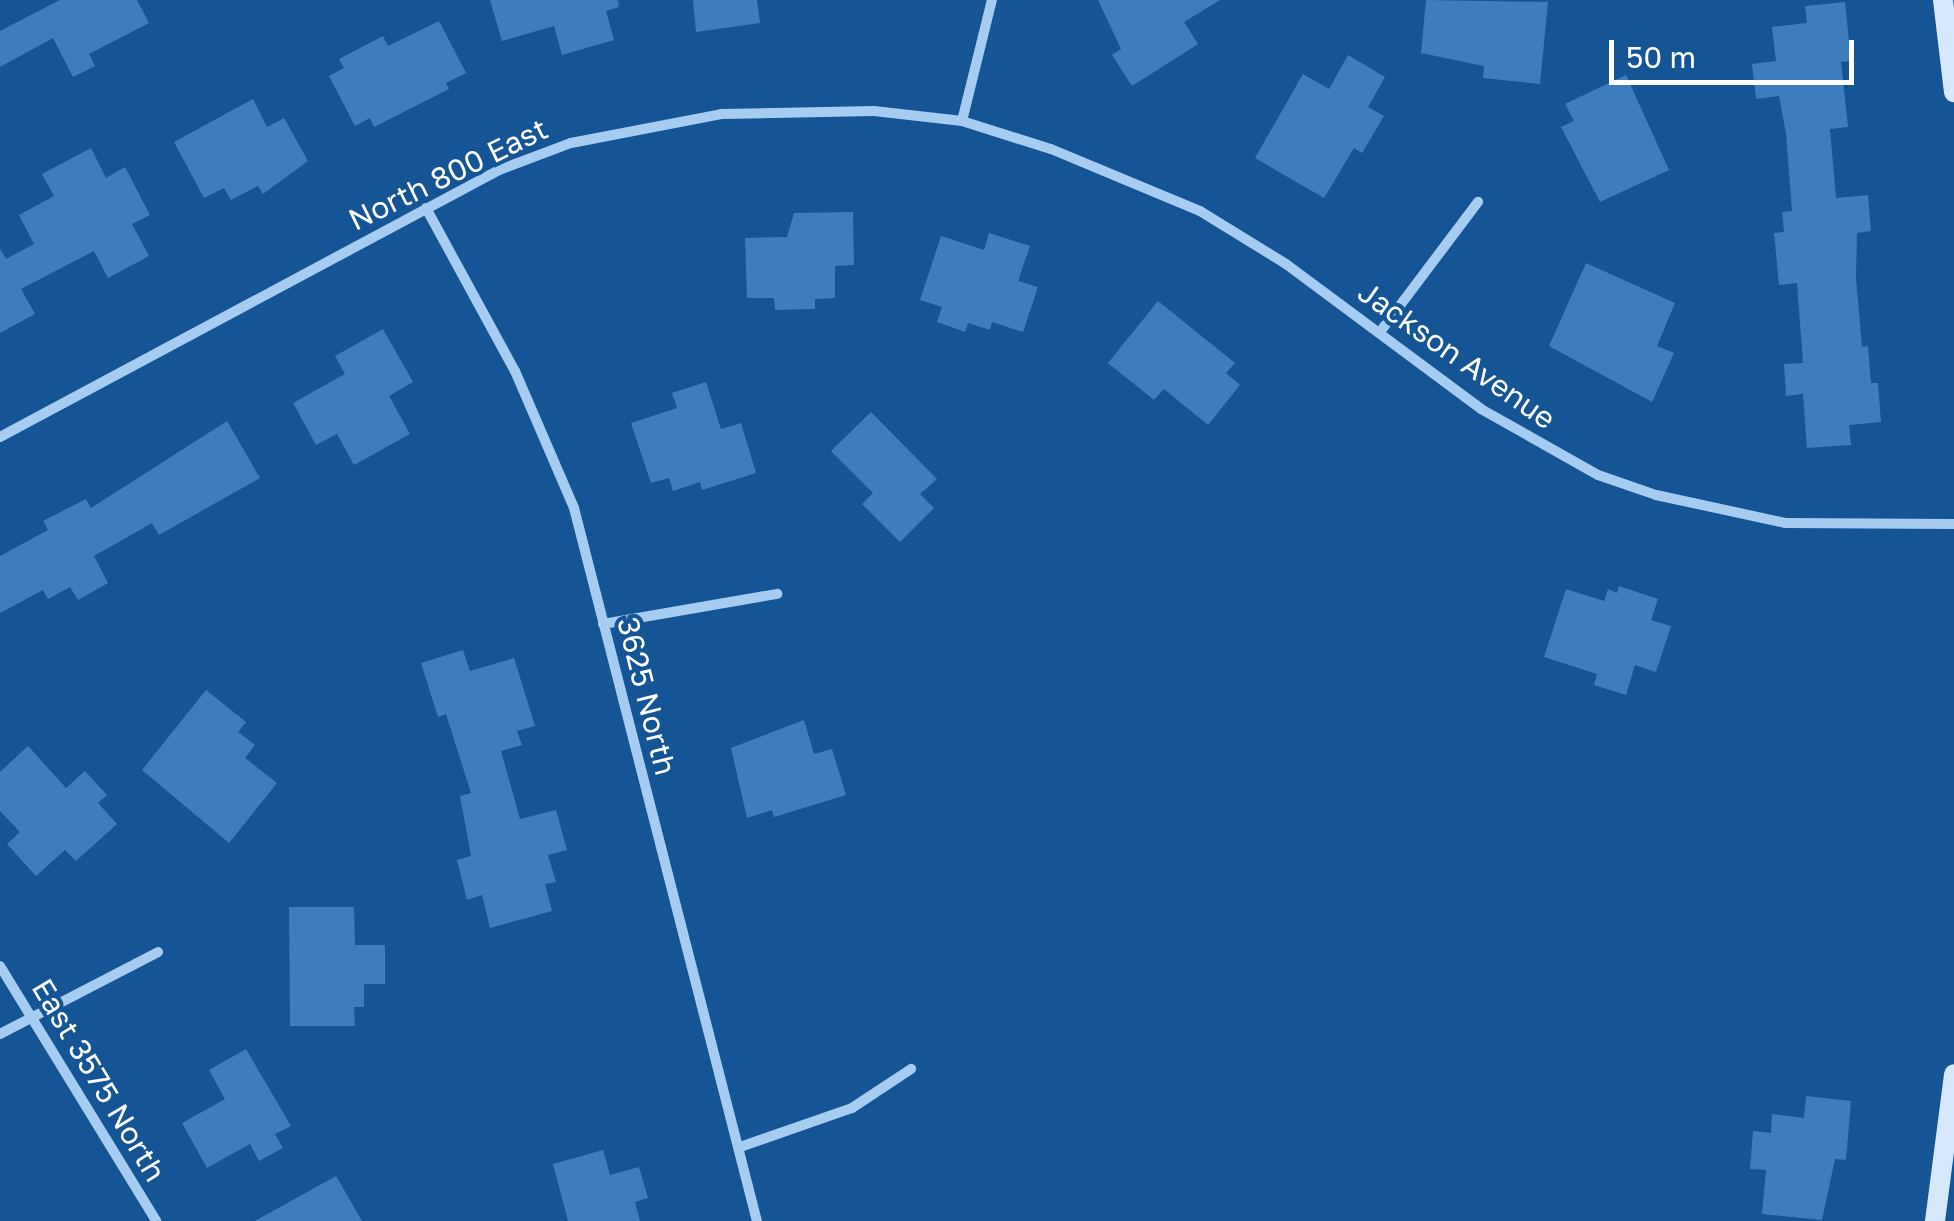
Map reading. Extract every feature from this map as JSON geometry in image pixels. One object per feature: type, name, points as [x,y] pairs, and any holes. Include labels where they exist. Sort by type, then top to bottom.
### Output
[{"type":"street","points":[[962,121],[992,0]]},
{"type":"street","points":[[1943,0],[1954,92]]},
{"type":"street","name":"North 800 East","points":[[0,436],[426,208],[553,149],[639,127],[804,110],[962,121]]},
{"type":"street","name":"Jackson Avenue","points":[[962,121],[1124,176],[1200,211],[1380,332],[1540,448],[1656,496],[1785,523],[1954,524]]},
{"type":"street","points":[[1380,332],[1478,202]]},
{"type":"street","name":"3625 North","points":[[426,208],[546,434],[574,508],[757,1221]]},
{"type":"street","points":[[604,624],[776,594]]},
{"type":"street","points":[[0,1034],[158,952]]},
{"type":"street","name":"East 3575 North","points":[[0,966],[156,1221]]},
{"type":"street","points":[[740,1147],[852,1108],[911,1069]]},
{"type":"street","points":[[1935,1221],[1954,1074]]},
{"type":"building","points":[[60,0],[137,0],[149,23],[89,54],[95,66],[73,77],[53,38],[0,67],[0,31]]},
{"type":"building","points":[[490,0],[618,0],[619,7],[606,11],[614,40],[562,55],[554,26],[502,41]]},
{"type":"building","points":[[693,0],[757,0],[760,23],[696,32]]},
{"type":"building","points":[[1098,0],[1220,0],[1184,22],[1198,44],[1132,86],[1112,55],[1121,49]]},
{"type":"building","points":[[1426,0],[1548,2],[1540,84],[1483,78],[1484,66],[1421,53]]},
{"type":"building","points":[[1845,2],[1851,61],[1841,62],[1848,127],[1830,129],[1836,198],[1868,195],[1871,231],[1857,233],[1856,278],[1862,347],[1868,346],[1871,383],[1878,383],[1881,422],[1849,425],[1851,445],[1807,448],[1803,394],[1786,396],[1784,364],[1803,363],[1797,283],[1779,285],[1774,233],[1784,232],[1782,212],[1792,211],[1786,134],[1779,96],[1756,99],[1752,64],[1776,61],[1772,27],[1807,23],[1805,6]]},
{"type":"building","points":[[439,21],[466,73],[446,83],[449,89],[374,127],[370,118],[355,126],[329,76],[344,68],[339,59],[383,36],[388,46]]},
{"type":"building","points":[[1348,55],[1385,77],[1368,107],[1384,116],[1362,153],[1354,148],[1324,198],[1255,158],[1303,74],[1329,89]]},
{"type":"building","points":[[1626,75],[1669,170],[1600,202],[1561,127],[1574,121],[1565,104]]},
{"type":"building","points":[[253,99],[267,127],[284,118],[308,161],[263,194],[258,186],[231,200],[224,188],[204,198],[174,142]]},
{"type":"building","points":[[91,148],[106,178],[125,167],[150,215],[132,224],[149,256],[108,278],[94,251],[21,289],[35,314],[0,333],[0,249],[6,259],[34,244],[19,215],[54,196],[42,174]]},
{"type":"building","points":[[853,212],[854,265],[835,266],[835,298],[815,299],[815,309],[775,310],[774,298],[747,298],[745,238],[787,237],[794,213]]},
{"type":"building","points":[[989,233],[1030,246],[1018,281],[1038,287],[1023,332],[992,322],[990,330],[968,323],[965,332],[937,322],[942,307],[920,300],[941,236],[984,250]]},
{"type":"building","points":[[1586,263],[1675,303],[1657,346],[1674,353],[1652,402],[1549,346]]},
{"type":"building","points":[[1158,301],[1235,363],[1226,373],[1240,385],[1208,425],[1164,389],[1154,400],[1108,363]]},
{"type":"building","points":[[383,329],[413,382],[389,396],[410,434],[354,465],[337,434],[316,445],[293,403],[345,374],[335,356]]},
{"type":"building","points":[[706,382],[721,429],[741,423],[756,473],[702,490],[700,482],[673,491],[669,478],[651,483],[631,423],[677,408],[672,393]]},
{"type":"building","points":[[871,412],[937,479],[920,494],[934,508],[900,542],[862,504],[873,493],[831,451]]},
{"type":"building","points":[[227,421],[260,478],[159,535],[152,523],[94,556],[108,583],[78,600],[70,587],[48,599],[43,590],[0,613],[0,556],[48,530],[43,521],[86,499],[91,508]]},
{"type":"building","points":[[1619,586],[1658,599],[1651,620],[1671,626],[1656,672],[1635,665],[1626,695],[1594,685],[1597,674],[1544,657],[1566,589],[1604,601],[1608,589],[1617,593]]},
{"type":"building","points":[[463,650],[470,671],[514,658],[535,726],[517,731],[522,745],[501,751],[520,819],[556,810],[567,850],[548,855],[556,882],[545,884],[552,911],[490,928],[482,895],[467,900],[457,860],[471,856],[460,796],[471,793],[446,714],[438,717],[421,663]]},
{"type":"building","points":[[206,690],[246,722],[238,732],[255,745],[245,758],[277,783],[229,843],[142,770]]},
{"type":"building","points":[[804,720],[814,754],[832,749],[846,795],[774,817],[772,810],[747,818],[731,748]]},
{"type":"building","points":[[28,746],[66,788],[85,771],[107,795],[98,803],[117,824],[76,861],[65,850],[36,876],[7,844],[20,832],[0,811],[0,772]]},
{"type":"building","points":[[289,907],[354,907],[355,945],[385,945],[385,984],[364,984],[364,1007],[354,1007],[355,1026],[290,1026]]},
{"type":"building","points":[[246,1049],[291,1126],[275,1134],[283,1148],[259,1161],[250,1144],[207,1168],[182,1123],[225,1099],[209,1070]]},
{"type":"building","points":[[1806,1096],[1851,1101],[1846,1160],[1835,1159],[1822,1220],[1762,1214],[1766,1170],[1750,1169],[1753,1131],[1771,1133],[1772,1114],[1804,1118]]},
{"type":"building","points":[[603,1150],[610,1175],[639,1167],[648,1198],[635,1202],[640,1221],[568,1221],[553,1164]]},
{"type":"building","points":[[336,1176],[362,1221],[255,1221]]}]
